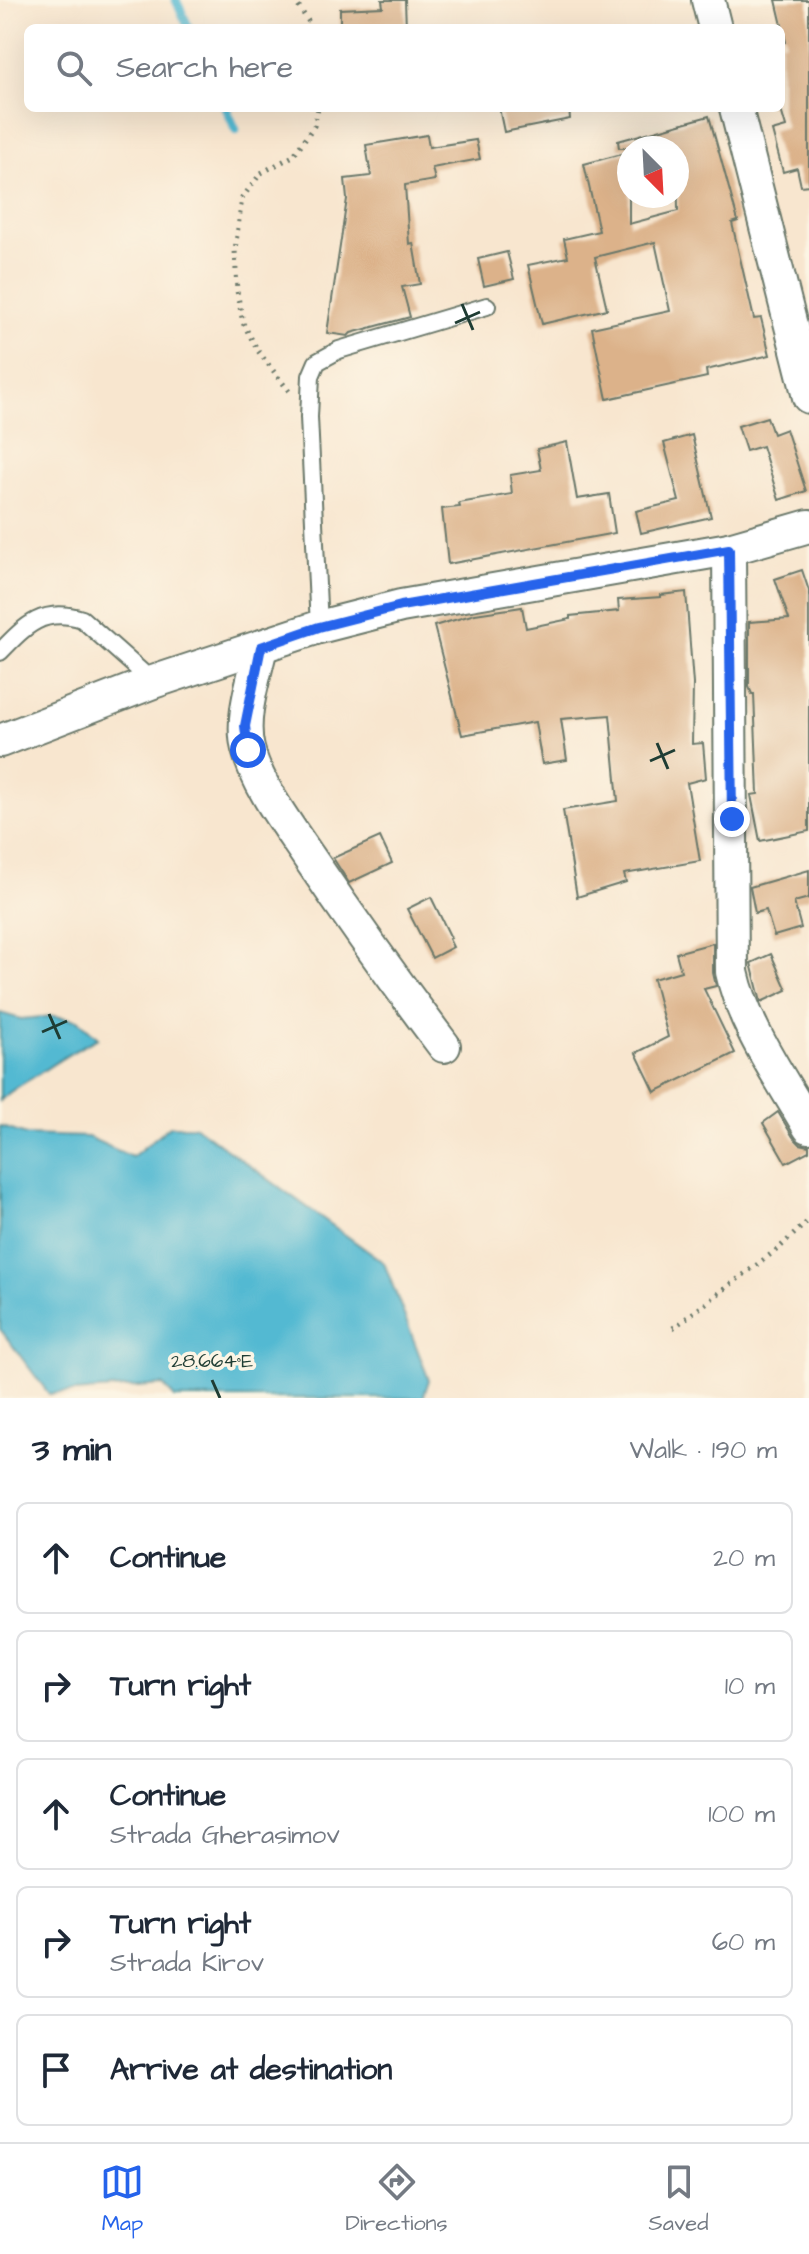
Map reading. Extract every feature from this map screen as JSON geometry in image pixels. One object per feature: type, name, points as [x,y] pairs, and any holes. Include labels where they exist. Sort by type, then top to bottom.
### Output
[{"type":"street","points":[[708,0],[714,24]]},
{"type":"street","points":[[737,112],[809,397]]},
{"type":"street","points":[[0,741],[153,682],[319,627],[401,606],[729,549],[809,526]]},
{"type":"street","points":[[729,549],[732,972],[737,993],[756,1034],[809,1127]]},
{"type":"street","points":[[261,647],[245,726],[248,750],[258,775],[372,950],[444,1046]]},
{"type":"lane","points":[[319,627],[309,417],[311,376],[317,362],[339,350],[487,306]]},
{"type":"lane","points":[[0,652],[23,629],[56,613],[82,619],[153,682]]},
{"type":"path","points":[[294,0],[310,24]]},
{"type":"path","points":[[309,417],[258,351],[243,323],[237,291],[235,250],[242,198],[261,173],[293,156],[314,126],[317,112]]},
{"type":"path","points":[[673,1328],[779,1248],[809,1220]]},
{"type":"water","points":[[0,1013],[21,1019],[54,1016],[78,1020],[98,1038],[17,1087],[0,1101]]},
{"type":"water","points":[[0,1126],[26,1135],[88,1137],[132,1157],[170,1126],[195,1126],[384,1263],[429,1380],[423,1398],[175,1398],[163,1385],[49,1394],[0,1329]]},
{"type":"building","points":[[382,0],[405,0],[406,24],[340,24],[340,9],[383,7]]},
{"type":"building","points":[[776,0],[809,0],[809,185],[801,186],[797,168],[783,172],[772,131],[786,127],[782,112],[785,112],[786,42],[785,24],[782,24]]},
{"type":"building","points":[[500,112],[569,112],[570,119],[504,132]]},
{"type":"building","points":[[709,116],[738,221],[732,223],[754,319],[761,318],[770,355],[706,370],[707,377],[607,399],[592,328],[670,311],[655,242],[595,257],[607,309],[542,324],[528,265],[568,257],[564,239],[599,231],[584,164],[617,155],[617,208],[629,208],[629,224],[678,211],[678,208],[689,208],[689,136],[636,136]]},
{"type":"building","points":[[427,135],[429,147],[476,140],[480,159],[432,168],[435,180],[405,185],[409,244],[413,243],[420,284],[402,287],[410,317],[348,336],[327,333],[347,199],[345,179],[371,176],[366,145]]},
{"type":"building","points":[[507,252],[514,279],[484,286],[478,259]]},
{"type":"building","points":[[767,417],[773,434],[786,429],[806,491],[779,500],[762,446],[746,451],[738,426]]},
{"type":"building","points":[[692,435],[711,517],[641,533],[636,511],[679,501],[664,443]]},
{"type":"building","points":[[567,442],[577,499],[609,494],[615,533],[448,564],[442,509],[512,494],[510,475],[541,470],[537,449]]},
{"type":"building","points":[[802,570],[809,591],[809,831],[760,841],[751,795],[758,794],[754,694],[749,687],[749,622],[789,619],[775,579]]},
{"type":"building","points":[[686,592],[693,684],[692,744],[703,743],[706,778],[687,783],[700,861],[624,874],[626,882],[577,897],[563,810],[618,801],[610,715],[561,719],[567,760],[542,764],[535,722],[462,735],[434,626],[475,614],[522,607],[526,628],[570,619],[570,616],[619,611],[618,600]]},
{"type":"building","points":[[380,837],[392,863],[349,883],[333,858]]},
{"type":"building","points":[[809,870],[809,898],[794,902],[801,928],[774,936],[766,910],[755,913],[750,887]]},
{"type":"building","points":[[431,897],[453,947],[432,958],[407,909]]},
{"type":"building","points":[[713,943],[716,986],[704,989],[735,1053],[655,1092],[636,1053],[668,1037],[653,979],[681,971],[676,953]]},
{"type":"building","points":[[771,954],[787,990],[761,1002],[751,963]]},
{"type":"building","points":[[778,1112],[793,1137],[800,1144],[809,1146],[809,1151],[786,1163],[763,1123]]},
{"type":"waterway","points":[[176,0],[187,24]]},
{"type":"waterway","points":[[228,112],[236,130]]},
{"type":"route","points":[[248,750],[245,726],[261,647],[319,627],[401,606],[729,549],[732,819]]}]
